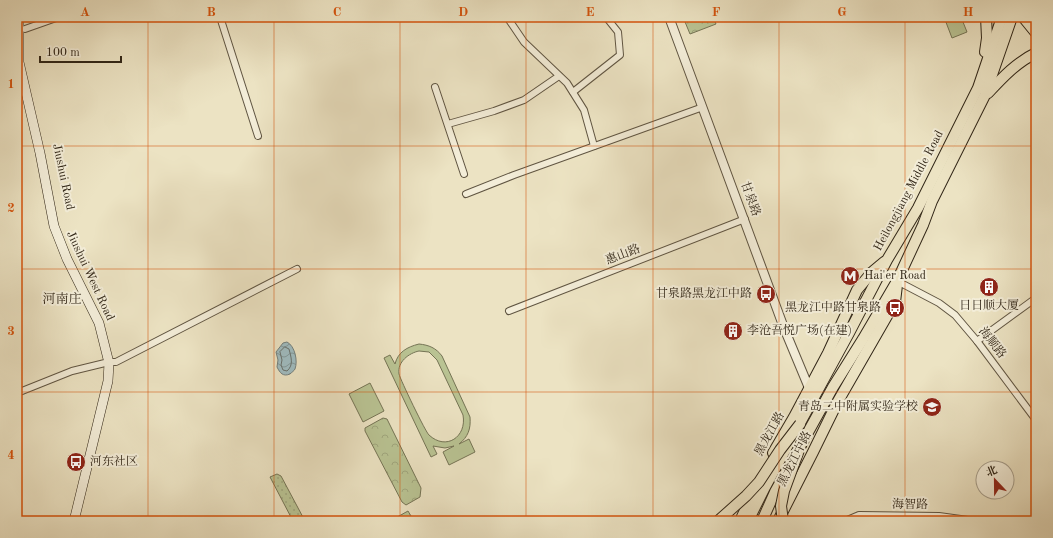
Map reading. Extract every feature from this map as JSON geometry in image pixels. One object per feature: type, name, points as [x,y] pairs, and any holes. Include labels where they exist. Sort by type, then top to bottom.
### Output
[{"type":"main road","points":[[982,92],[987,38],[986,17]]},
{"type":"main road","name":"Heilongjiang Middle Road","points":[[748,521],[887,260],[918,208],[982,92],[1002,17]]},
{"type":"main road","name":"Heilongjiang Middle Road","points":[[762,521],[775,492],[833,386],[897,281],[982,92],[1012,17]]},
{"type":"main road","points":[[1023,17],[1036,33]]},
{"type":"main road","name":"Jiushui West Road","points":[[22,22],[19,62],[40,153],[54,226],[67,259],[99,323],[112,362],[74,521]]},
{"type":"main road","points":[[982,92],[1009,70],[1027,57],[1036,53]]},
{"type":"main road","name":"黑龙江路","points":[[740,521],[767,464],[844,321],[857,290],[872,272],[887,260]]},
{"type":"main road","name":"黑龙江中路","points":[[778,521],[837,403],[895,302],[897,281]]},
{"type":"main road","points":[[80,521],[114,382],[112,362]]},
{"type":"main road","points":[[718,521],[759,482],[780,450],[800,424]]},
{"type":"main road","points":[[783,521],[781,506],[784,491],[802,442]]},
{"type":"street","points":[[22,22],[59,17]]},
{"type":"street","points":[[220,17],[258,136]]},
{"type":"street","points":[[507,17],[524,42],[567,83],[584,110],[594,146]]},
{"type":"street","points":[[572,92],[620,55],[618,32],[606,17]]},
{"type":"street","name":"甘泉路","points":[[669,17],[745,219],[784,328],[809,388]]},
{"type":"street","points":[[448,124],[494,111],[524,100],[559,76]]},
{"type":"street","points":[[435,87],[464,174]]},
{"type":"street","points":[[466,194],[514,174],[703,107]]},
{"type":"street","name":"惠山路","points":[[509,310],[745,219]]},
{"type":"street","points":[[17,393],[72,371],[112,362],[297,270]]},
{"type":"street","name":"海顺路","points":[[897,281],[939,303],[955,316],[978,341],[1036,420]]},
{"type":"street","points":[[978,341],[1036,298]]},
{"type":"street","name":"海智路","points":[[845,521],[859,516],[939,516],[975,521]]},
{"type":"green space","points":[[683,17],[713,17],[716,24],[690,34]]},
{"type":"green space","points":[[944,17],[961,17],[967,32],[952,38]]},
{"type":"green space","points":[[419,344],[429,346],[435,349],[442,356],[470,417],[468,432],[465,439],[459,444],[469,439],[475,452],[449,465],[443,452],[454,446],[445,448],[433,446],[437,454],[431,457],[384,358],[390,355],[395,364],[401,353],[407,348]],"holes":[[[419,351],[429,352],[437,360],[463,415],[462,430],[454,439],[448,442],[436,440],[429,435],[413,406],[399,374],[400,366],[404,359],[408,356]]]},
{"type":"green space","points":[[370,383],[384,411],[363,422],[349,394]]},
{"type":"green space","points":[[383,418],[387,419],[421,488],[420,497],[406,505],[402,502],[365,431],[365,428]]},
{"type":"green space","points":[[277,474],[281,476],[305,521],[293,521],[270,477]]},
{"type":"green space","points":[[408,511],[414,521],[390,521]]},
{"type":"water","points":[[287,342],[294,350],[296,366],[290,374],[284,375],[277,367],[278,360],[276,352],[283,343]]},
{"type":"place","name":"Hai'er Road","points":[[850,276]]},
{"type":"place","name":"日日顺大厦","points":[[989,287]]},
{"type":"place","name":"甘泉路黑龙江中路","points":[[766,294]]},
{"type":"place","name":"黑龙江中路甘泉路","points":[[895,308]]},
{"type":"place","name":"李沧吾悦广场(在建)","points":[[733,331]]},
{"type":"place","name":"青岛二中附属实验学校","points":[[932,407]]},
{"type":"place","name":"河东社区","points":[[76,462]]},
{"type":"district","name":"河南庄","points":[[62,299]]}]
